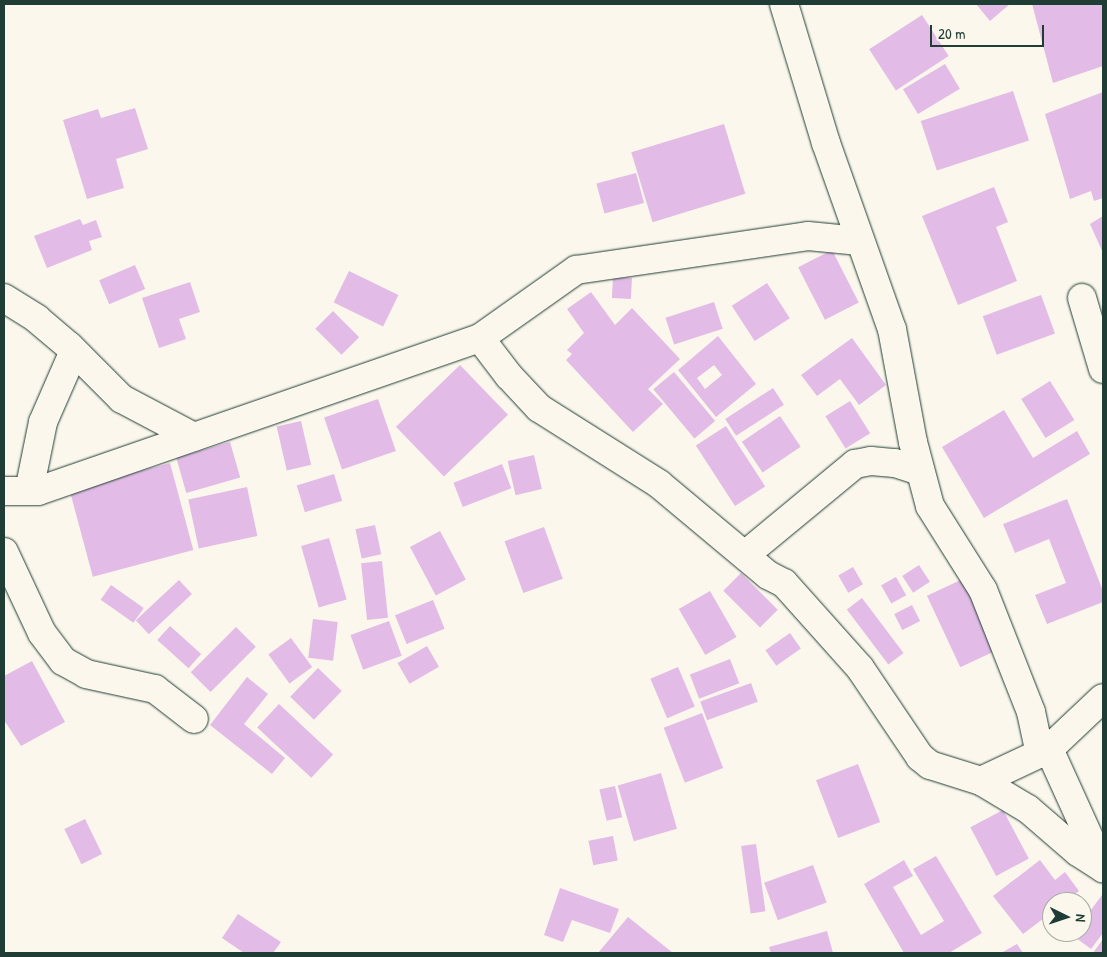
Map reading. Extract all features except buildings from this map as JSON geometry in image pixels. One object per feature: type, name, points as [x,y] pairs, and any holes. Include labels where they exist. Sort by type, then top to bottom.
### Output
[{"type":"street","points":[[784,4],[860,241],[892,329],[920,471],[930,506],[983,590],[1031,712],[1044,751],[1103,868]]},
{"type":"street","points":[[16,491],[64,483],[194,437],[344,388],[480,338],[576,270],[808,236],[860,241]]},
{"type":"street","points":[[4,298],[37,319],[74,351],[122,399],[194,437]]},
{"type":"street","points":[[1082,298],[1103,369]]},
{"type":"street","points":[[480,338],[508,376],[539,408],[660,484],[744,555],[784,583],[831,633],[860,668],[920,757],[930,765],[981,781],[1028,809],[1078,852],[1103,868]]},
{"type":"street","points":[[16,491],[74,351]]},
{"type":"street","points":[[744,555],[855,464],[872,461],[896,463],[920,471]]},
{"type":"street","points":[[4,552],[42,633],[63,661],[86,674],[155,688],[194,719]]},
{"type":"street","points":[[981,781],[1044,751],[1103,698]]}]
